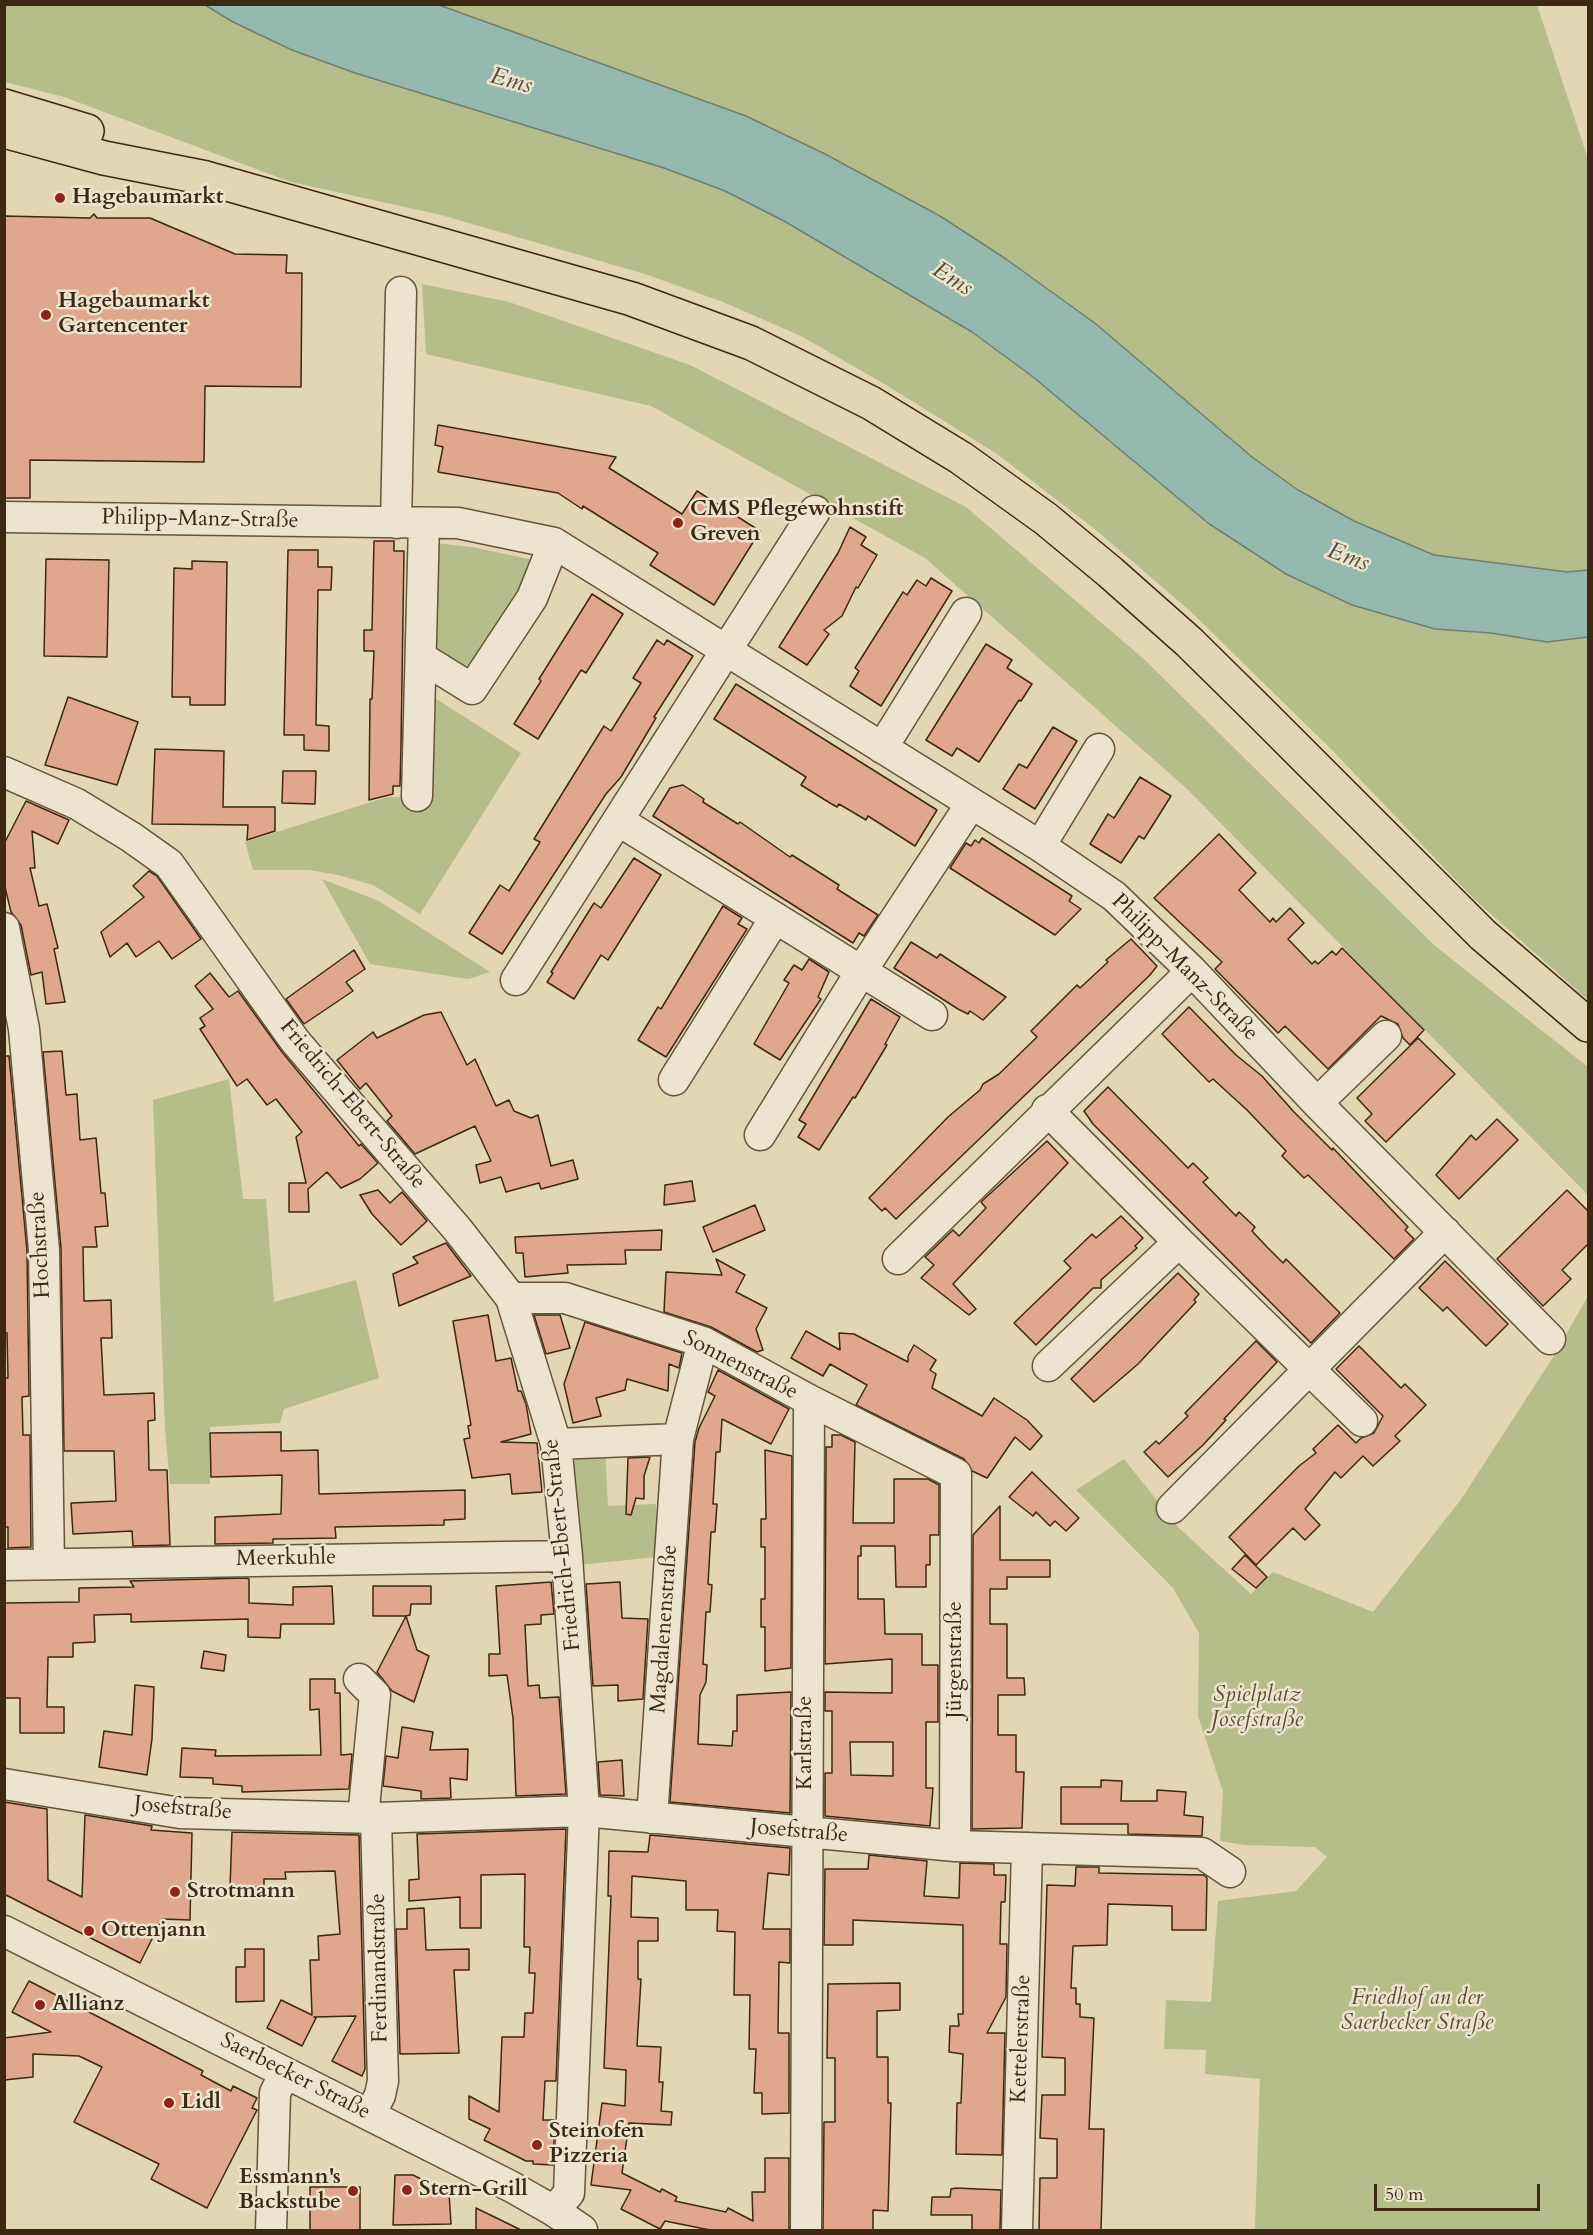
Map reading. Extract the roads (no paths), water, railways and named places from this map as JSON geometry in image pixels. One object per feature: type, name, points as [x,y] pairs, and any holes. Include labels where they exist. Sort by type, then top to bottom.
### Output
[{"type":"main road","points":[[4,106],[110,138],[206,178]]},
{"type":"main road","points":[[4,131],[104,158],[206,178],[632,299],[751,343],[871,403],[961,458],[1046,519],[1189,642],[1483,935],[1588,1026]]},
{"type":"street","points":[[401,292],[410,523],[422,658],[417,795]]},
{"type":"street","points":[[516,980],[815,511]]},
{"type":"street","name":"Philipp-Manz-Straße","points":[[4,517],[458,523],[554,543],[1040,846],[1114,896],[1192,970],[1317,1103],[1550,1339]]},
{"type":"street","points":[[422,658],[472,689],[532,598],[554,543]]},
{"type":"street","points":[[882,748],[966,612]]},
{"type":"street","points":[[1040,846],[1099,749]]},
{"type":"street","name":"Friedrich-Ebert-Straße","points":[[4,772],[77,804],[131,837],[169,864],[295,1041],[458,1230],[511,1298],[556,1444],[567,1556],[585,1811],[568,2193],[554,2211]]},
{"type":"street","points":[[760,1135],[862,970],[971,804]]},
{"type":"street","points":[[619,821],[774,920],[862,970],[932,1015]]},
{"type":"street","points":[[674,1080],[774,920]]},
{"type":"street","name":"Hochstraße","points":[[4,928],[24,1029],[44,1250],[49,1564]]},
{"type":"street","points":[[898,1259],[1047,1110],[1192,970]]},
{"type":"street","points":[[1317,1103],[1386,1036]]},
{"type":"street","points":[[1047,1110],[1362,1421]]},
{"type":"street","points":[[1172,1508],[1445,1232]]},
{"type":"street","points":[[1048,1366],[1179,1242]]},
{"type":"street","name":"Sonnenstraße","points":[[511,1298],[565,1298],[703,1342],[808,1400],[956,1474]]},
{"type":"street","name":"Magdalenenstraße","points":[[652,1818],[678,1439],[703,1342]]},
{"type":"street","name":"Karlstraße","points":[[806,2230],[808,1400]]},
{"type":"street","points":[[556,1444],[678,1439]]},
{"type":"street","name":"Jürgenstraße","points":[[955,1846],[956,1474]]},
{"type":"street","name":"Meerkuhle","points":[[4,1565],[567,1556]]},
{"type":"street","points":[[359,1679],[375,1695],[370,1818]]},
{"type":"street","name":"Josefstraße","points":[[4,1784],[180,1813],[370,1818],[585,1811],[955,1846],[1202,1853],[1230,1872]]},
{"type":"street","name":"Ferdinandstraße","points":[[370,1818],[383,2081],[380,2095],[370,2115]]},
{"type":"street","name":"Kettelerstraße","points":[[1017,2230],[1027,1848]]},
{"type":"street","name":"Saerbecker Straße","points":[[4,1931],[370,2115],[554,2211],[582,2230]]},
{"type":"street","points":[[271,2230],[275,2093],[285,2073]]},
{"type":"water","name":"Ems","points":[[205,5],[439,5],[746,116],[825,154],[940,216],[1006,259],[1096,324],[1252,457],[1298,490],[1354,521],[1434,555],[1567,572],[1588,570],[1588,637],[1547,642],[1491,633],[1435,629],[1352,605],[1286,574],[1208,523],[1033,377],[972,332],[784,221],[725,191],[664,168],[355,73],[292,50],[233,22]]},
{"type":"place","name":"Hagebaumarkt","points":[[60,198]]},
{"type":"place","name":"Hagebaumarkt Gartencenter","points":[[46,315]]},
{"type":"place","name":"CMS Pflegewohnstift Greven","points":[[678,523]]},
{"type":"place","name":"Strotmann","points":[[175,1892]]},
{"type":"place","name":"Ottenjann","points":[[89,1931]]},
{"type":"place","name":"Allianz","points":[[40,2005]]},
{"type":"place","name":"Lidl","points":[[169,2103]]},
{"type":"place","name":"Steinofen Pizzeria","points":[[537,2145]]},
{"type":"place","name":"Stern-Grill","points":[[407,2190]]},
{"type":"place","name":"Essmann's Backstube","points":[[353,2191]]},
{"type":"park label","name":"Spielplatz Josefstraße","points":[[1257,1709]]},
{"type":"park label","name":"Friedhof an der Saerbecker Straße","points":[[1417,2012]]}]
